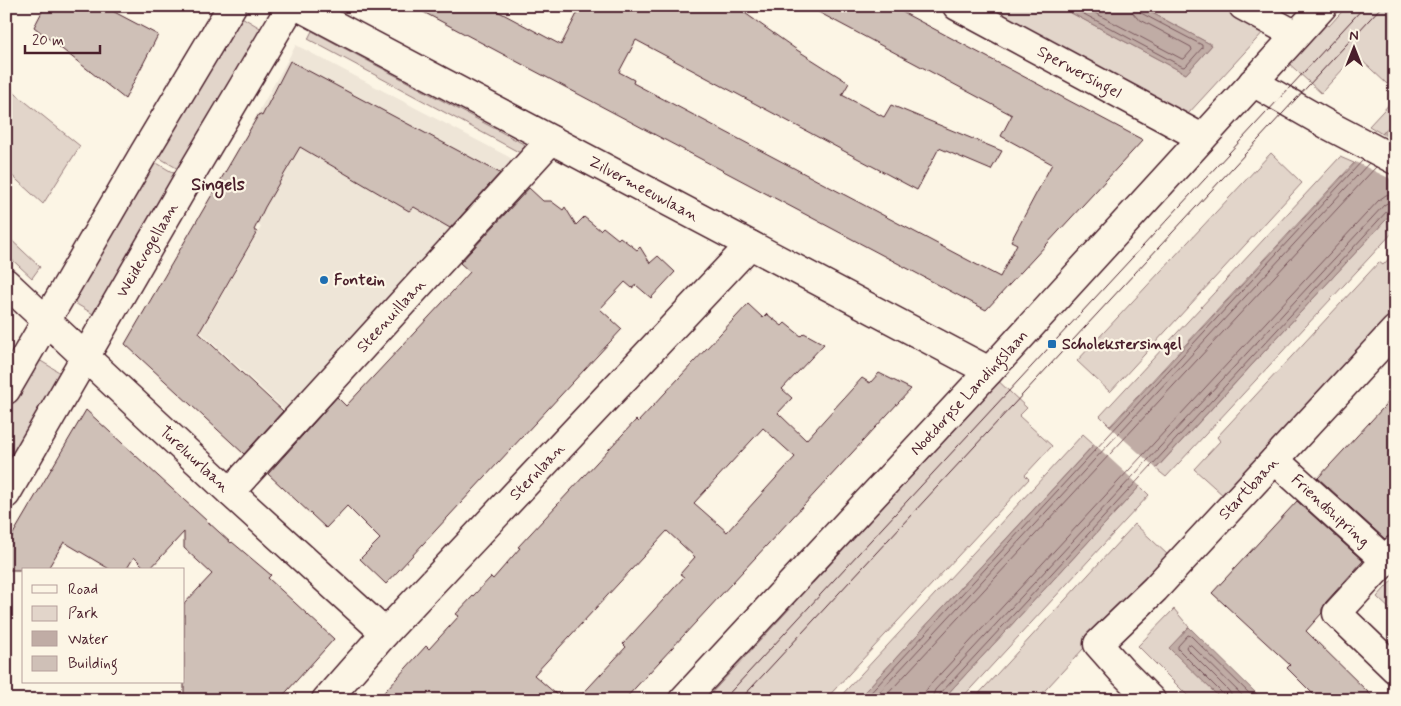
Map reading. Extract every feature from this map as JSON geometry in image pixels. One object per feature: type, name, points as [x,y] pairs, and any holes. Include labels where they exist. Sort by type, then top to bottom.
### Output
[{"type":"street","points":[[6,390],[232,6]]},
{"type":"street","name":"Weidevogellaan","points":[[6,494],[291,6]]},
{"type":"street","name":"Zilvermeeuwlaan","points":[[298,6],[989,371]]},
{"type":"street","name":"Sperwersingel","points":[[956,6],[1202,138]]},
{"type":"street","points":[[1243,6],[1296,35]]},
{"type":"street","name":"Nootdorpse Landingslaan","points":[[683,700],[989,371],[1323,6]]},
{"type":"street","points":[[1254,82],[1328,125],[1395,160]]},
{"type":"street","name":"Steenuillaan","points":[[230,492],[551,140]]},
{"type":"street","name":"Sternlaan","points":[[326,700],[385,633],[750,245]]},
{"type":"street","name":"Tureluurlaan","points":[[6,283],[230,492],[385,633]]},
{"type":"street","name":"Startbaan","points":[[1151,700],[1098,644],[1155,589],[1395,330]]},
{"type":"street","name":"Friendshipring","points":[[1275,460],[1390,555],[1337,613],[1395,670]]},
{"type":"shaded area","name":"Fontein","points":[[296,45],[524,165],[290,415],[201,332],[261,227],[211,197]]},
{"type":"green space","points":[[980,6],[1058,6],[1186,74],[1212,45],[1139,6],[1223,6],[1266,29],[1187,115]]},
{"type":"green space","points":[[1347,6],[1395,6],[1395,75],[1387,84],[1356,55],[1321,93],[1285,60],[1322,20],[1329,26]]},
{"type":"green space","points":[[235,13],[267,32],[185,173],[153,154]]},
{"type":"green space","points":[[312,31],[531,148],[526,156],[308,39]]},
{"type":"green space","points":[[6,86],[80,146],[43,204],[6,170]]},
{"type":"green space","points":[[1395,98],[1395,120],[1382,134],[1369,126]]},
{"type":"green space","points":[[1271,153],[1302,183],[1110,392],[1077,361]]},
{"type":"green space","points":[[1340,157],[1354,163],[1110,426],[1100,416]]},
{"type":"green space","points":[[150,159],[182,178],[100,318],[68,299]]},
{"type":"green space","points":[[1395,210],[1395,230],[1166,477],[1156,469]]},
{"type":"green space","points":[[6,235],[40,267],[32,278],[6,254]]},
{"type":"green space","points":[[1395,252],[1395,311],[1224,496],[1194,469],[1220,441],[1217,437],[1379,262],[1383,265]]},
{"type":"green space","points":[[34,357],[66,376],[6,479],[6,405]]},
{"type":"green space","points":[[993,376],[1027,408],[1019,416],[1052,446],[1025,475],[1029,479],[825,700],[705,700],[794,604],[787,597],[806,577],[813,583],[970,413],[963,407]]},
{"type":"green space","points":[[1083,434],[1094,444],[857,700],[837,700]]},
{"type":"green space","points":[[1140,486],[1149,495],[960,700],[942,700]]},
{"type":"green space","points":[[1135,524],[1169,556],[1036,700],[973,700]]},
{"type":"green space","points":[[1395,577],[1395,614],[1377,597]]},
{"type":"green space","points":[[1174,609],[1189,627],[1170,648],[1222,700],[1192,700],[1138,646]]},
{"type":"water","points":[[1058,6],[1139,6],[1212,45],[1186,74]]},
{"type":"water","points":[[1395,120],[1395,210],[942,700],[857,700]]},
{"type":"water","points":[[1189,627],[1263,700],[1222,700],[1169,648]]},
{"type":"pier","points":[[1380,133],[1395,142],[1395,181],[1353,161]]},
{"type":"pier","points":[[1108,425],[1158,470],[1142,488],[1092,442]]},
{"type":"building","points":[[45,6],[103,6],[158,35],[125,99],[34,27]]},
{"type":"building","points":[[412,6],[488,6],[561,45],[581,6],[735,6],[797,50],[849,83],[842,95],[884,117],[891,105],[1002,151],[991,170],[939,148],[917,190],[636,40],[619,72],[634,80],[633,83],[1000,277],[1017,244],[1011,241],[1052,164],[1001,136],[1012,115],[807,6],[891,6],[1143,140],[986,310]]},
{"type":"building","points":[[290,61],[500,173],[450,228],[414,207],[409,211],[300,147],[265,207],[254,230],[257,232],[199,333],[283,411],[244,454],[125,344],[259,114],[262,116]]},
{"type":"building","points":[[529,188],[543,201],[551,201],[563,210],[565,207],[576,225],[584,217],[600,230],[603,227],[618,239],[620,237],[637,250],[640,247],[650,263],[658,256],[675,272],[651,298],[636,285],[632,288],[625,282],[600,309],[622,329],[386,584],[360,559],[380,539],[347,506],[326,528],[268,474],[337,397],[346,406],[443,302],[470,272],[460,263]]},
{"type":"building","points":[[748,304],[763,318],[767,314],[782,326],[785,323],[801,336],[804,333],[824,344],[782,389],[792,398],[778,413],[806,440],[862,378],[870,383],[879,373],[911,389],[624,700],[577,700],[626,647],[623,644],[684,577],[680,574],[695,557],[667,531],[534,675],[563,700],[377,700],[426,646],[429,649],[459,616],[456,614],[491,577],[493,579],[520,548],[518,547],[636,420],[638,422]],"holes":[[[763,428],[795,457],[727,532],[694,503]]]},
{"type":"building","points":[[1395,395],[1395,535],[1390,535],[1385,539],[1318,478]]},
{"type":"building","points":[[86,410],[231,543],[271,575],[268,578],[334,639],[279,700],[184,700],[185,603],[212,574],[184,548],[184,532],[151,568],[145,568],[134,557],[127,568],[108,568],[64,542],[48,568],[6,570],[6,546]]},
{"type":"building","points":[[1297,501],[1363,561],[1326,602],[1322,613],[1306,631],[1376,700],[1319,700],[1287,668],[1290,665],[1212,593]]},
{"type":"tram line","points":[[723,700],[1365,6]]},
{"type":"tram line","points":[[740,700],[1382,6]]},
{"type":"place","name":"Fontein","points":[[324,280]]},
{"type":"place","name":"Scholekstersingel","points":[[1052,344]]},
{"type":"district","name":"Singels","points":[[218,185]]}]
